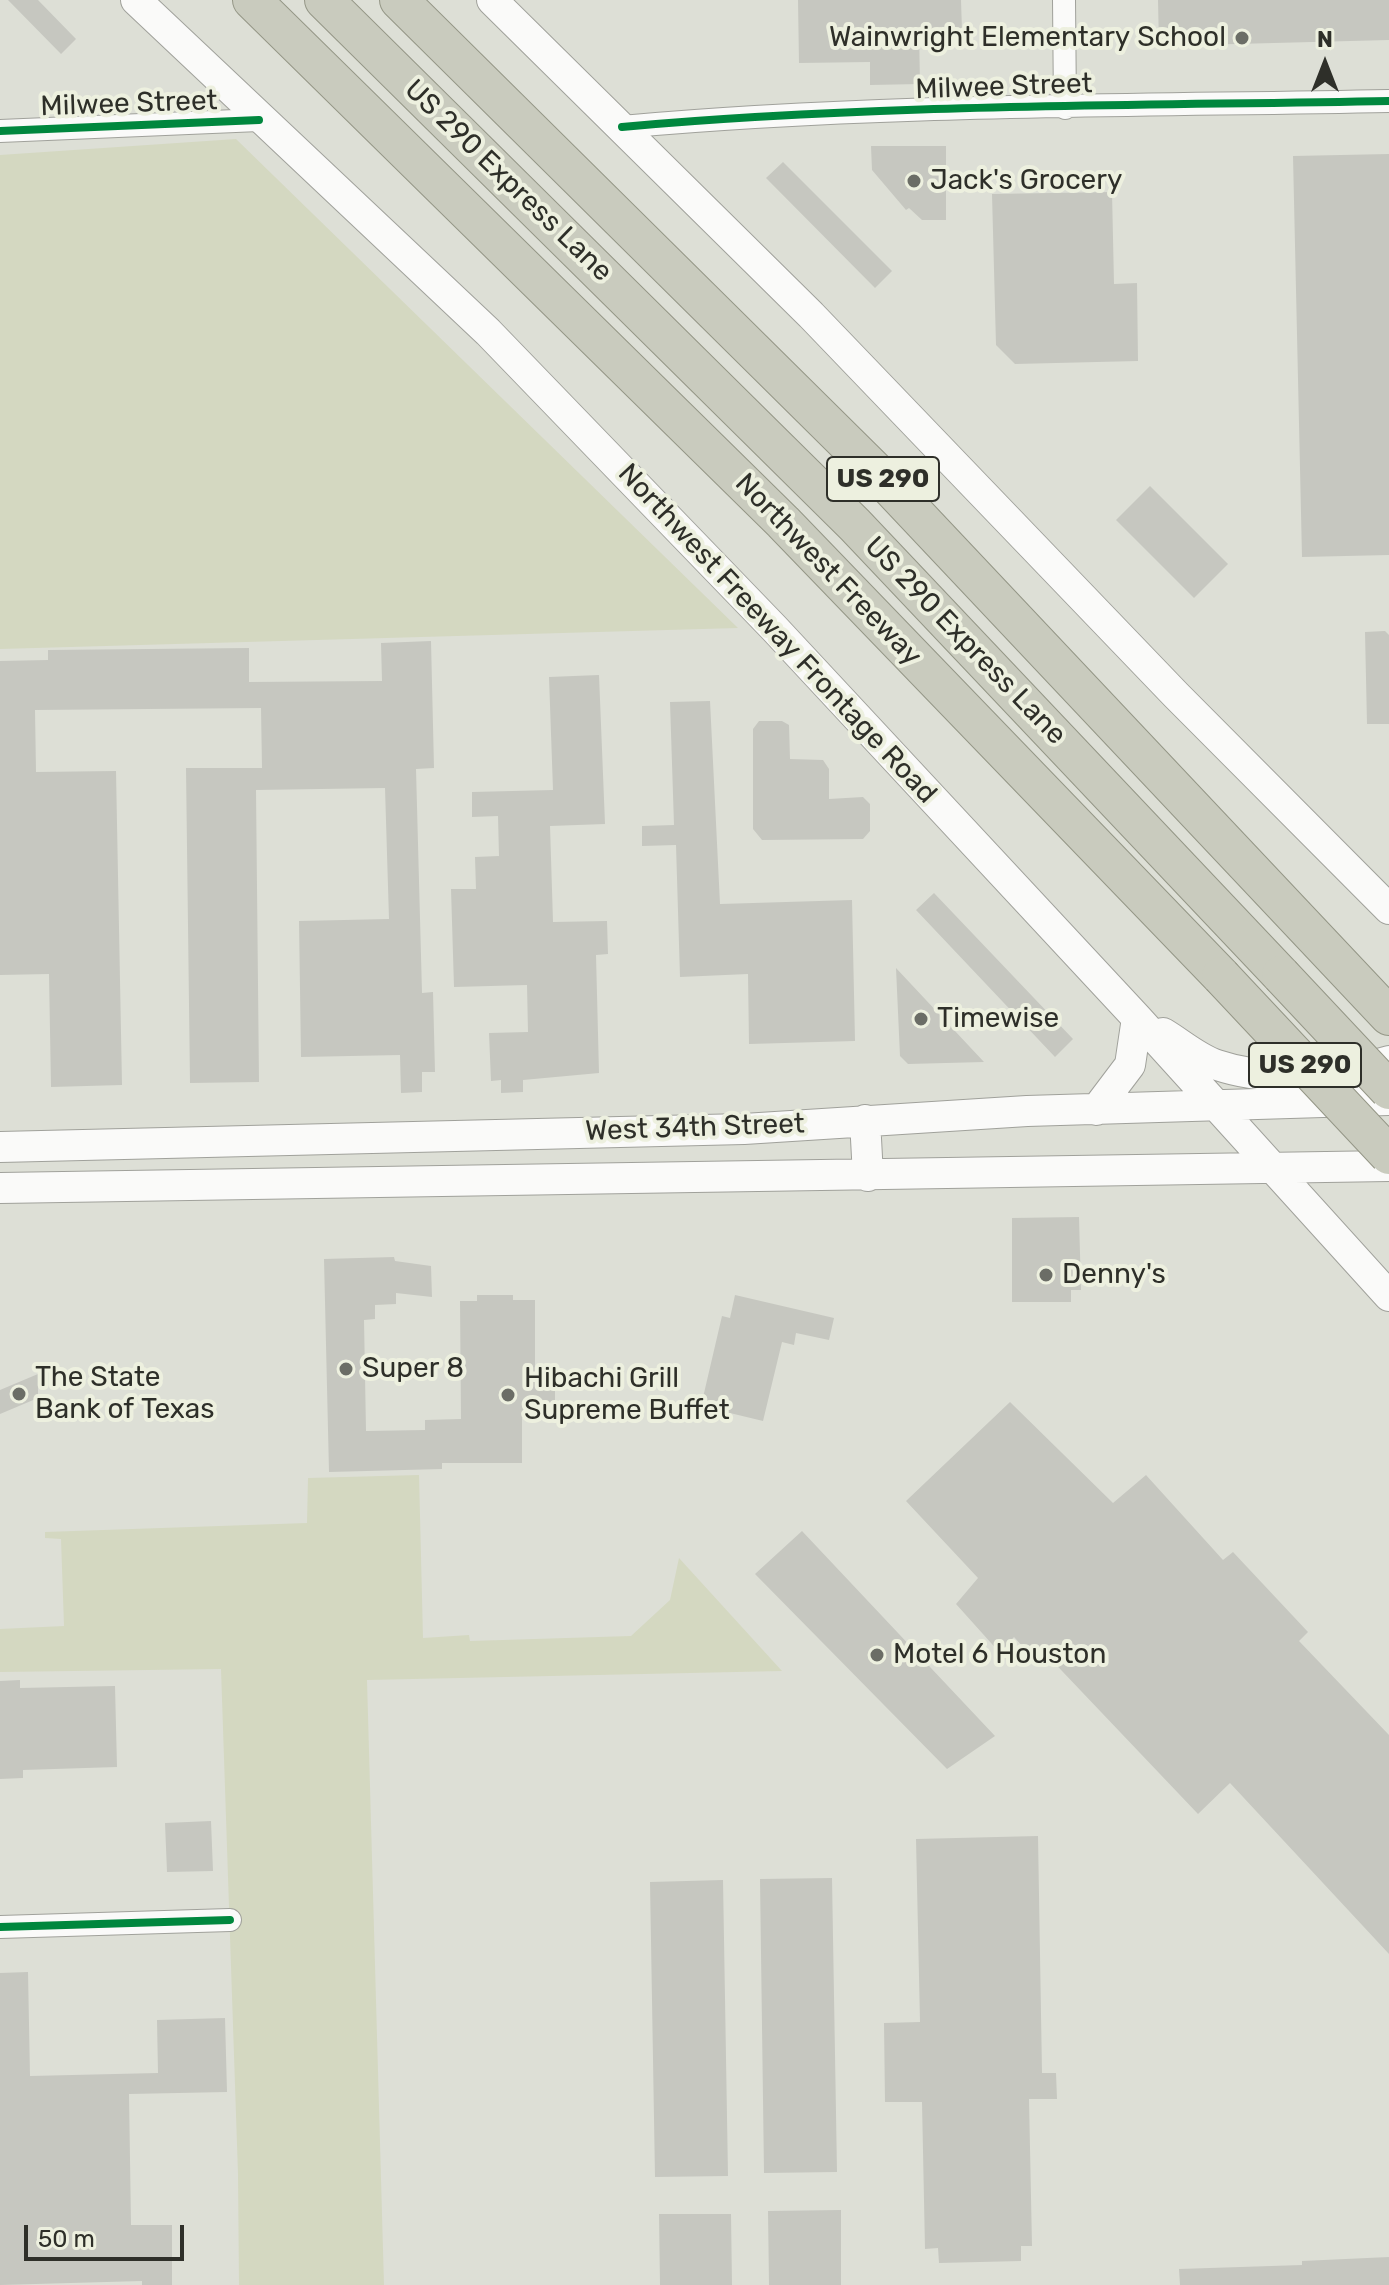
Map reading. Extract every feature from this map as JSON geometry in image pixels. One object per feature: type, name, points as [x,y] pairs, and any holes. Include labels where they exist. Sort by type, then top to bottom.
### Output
[{"type":"highway","name":"Northwest Freeway","points":[[252,0],[772,511],[1221,976],[1389,1155]]},
{"type":"highway","name":"US 290 Express Lane","points":[[324,0],[855,525],[1389,1090]]},
{"type":"highway","name":"US 290","points":[[399,0],[876,472],[1389,1016]]},
{"type":"main road","name":"Northwest Freeway Frontage Road","points":[[136,0],[259,120],[488,332],[774,628],[1137,1018],[1389,1296]]},
{"type":"main road","points":[[492,0],[822,325],[1176,695],[1389,909]]},
{"type":"main road","points":[[1096,1110],[1130,1065],[1137,1018],[1214,1064],[1255,1074],[1353,1072],[1389,1061]]},
{"type":"main road","name":"West 34th Street","points":[[0,1147],[728,1130],[865,1120],[1389,1100]]},
{"type":"main road","points":[[865,1120],[868,1176]]},
{"type":"main road","points":[[337,1138],[338,1181]]},
{"type":"main road","name":"West 34th Street","points":[[0,1188],[1219,1170],[1237,1166],[1389,1166]]},
{"type":"street","points":[[1064,0],[1065,108]]},
{"type":"street","name":"Milwee Street","points":[[622,127],[691,120],[1389,101]]},
{"type":"street","name":"Milwee Street","points":[[0,131],[259,120]]},
{"type":"street","points":[[0,1927],[230,1920]]},
{"type":"green space","points":[[236,139],[738,628],[0,649],[0,155]]},
{"type":"green space","points":[[419,1475],[423,1638],[469,1635],[470,1641],[631,1636],[670,1600],[679,1558],[782,1671],[367,1680],[384,2285],[239,2285],[221,1669],[0,1672],[0,1629],[64,1626],[61,1539],[45,1538],[45,1532],[307,1523],[308,1478]]},
{"type":"building","points":[[8,0],[38,0],[76,39],[61,54]]},
{"type":"building","points":[[798,0],[961,0],[962,31],[919,31],[920,84],[870,85],[870,62],[799,63]]},
{"type":"building","points":[[1158,0],[1389,0],[1389,40],[1159,46]]},
{"type":"building","name":"Jack's Grocery","points":[[871,146],[946,146],[946,220],[922,220],[909,208],[906,210],[872,170]]},
{"type":"building","points":[[1389,154],[1389,555],[1302,557],[1293,156]]},
{"type":"building","points":[[783,162],[892,271],[875,288],[766,178]]},
{"type":"building","points":[[1112,192],[1114,284],[1137,283],[1138,361],[1015,364],[996,345],[992,194]]},
{"type":"building","points":[[1150,486],[1228,564],[1194,598],[1116,520]]},
{"type":"building","points":[[1385,631],[1389,635],[1389,724],[1367,724],[1365,632]]},
{"type":"building","points":[[431,641],[434,768],[416,769],[422,993],[433,992],[435,1072],[422,1072],[422,1092],[401,1093],[400,1055],[301,1057],[299,921],[389,919],[385,788],[256,790],[259,1082],[190,1083],[186,768],[262,768],[261,708],[35,710],[36,772],[116,771],[122,1085],[51,1087],[49,974],[0,975],[0,661],[48,660],[48,650],[249,648],[249,682],[382,681],[381,643]]},
{"type":"building","points":[[599,675],[605,824],[550,826],[553,922],[607,921],[608,954],[596,955],[599,1073],[523,1080],[523,1092],[501,1093],[501,1080],[491,1081],[489,1033],[528,1032],[527,985],[454,987],[451,889],[476,889],[475,857],[499,856],[498,816],[472,817],[472,792],[553,790],[549,677]]},
{"type":"building","points":[[710,701],[720,904],[852,900],[855,1041],[749,1044],[748,974],[680,977],[676,845],[642,846],[642,826],[674,825],[670,702]]},
{"type":"building","points":[[759,721],[782,721],[789,725],[790,759],[823,760],[829,769],[829,799],[863,797],[870,804],[870,831],[863,839],[762,840],[753,829],[753,729]]},
{"type":"building","points":[[934,893],[1073,1039],[1055,1057],[916,910]]},
{"type":"building","name":"Timewise","points":[[896,968],[984,1062],[908,1064],[900,1056]]},
{"type":"building","name":"Denny's","points":[[1079,1217],[1081,1290],[1071,1290],[1071,1302],[1012,1302],[1012,1218]]},
{"type":"building","points":[[394,1257],[395,1261],[431,1266],[432,1297],[396,1293],[396,1304],[375,1305],[375,1319],[364,1320],[366,1431],[425,1430],[425,1420],[461,1419],[460,1301],[477,1301],[477,1295],[513,1295],[513,1300],[535,1300],[535,1371],[555,1371],[555,1418],[522,1418],[522,1463],[442,1463],[442,1469],[329,1472],[324,1259]]},
{"type":"building","points":[[735,1295],[834,1318],[829,1340],[796,1333],[794,1345],[782,1342],[763,1421],[701,1406],[722,1316],[730,1318]]},
{"type":"building","name":"The State Bank of Texas","points":[[38,1374],[38,1398],[0,1414],[0,1390]]},
{"type":"building","points":[[1010,1402],[1113,1503],[1146,1475],[1223,1560],[1233,1552],[1308,1632],[1299,1641],[1389,1735],[1389,1954],[1230,1783],[1198,1814],[1043,1651],[1034,1659],[1014,1637],[1000,1653],[956,1604],[978,1578],[906,1501]]},
{"type":"building","name":"Motel 6 Houston","points":[[802,1531],[995,1736],[947,1769],[755,1574]]},
{"type":"building","points":[[20,1680],[20,1688],[115,1686],[117,1767],[23,1770],[23,1778],[0,1779],[0,1681]]},
{"type":"building","points":[[211,1821],[213,1871],[167,1872],[165,1823]]},
{"type":"building","points":[[1038,1836],[1042,2073],[1056,2073],[1057,2099],[1029,2099],[1032,2246],[1021,2246],[1021,2261],[939,2263],[938,2248],[925,2249],[922,2102],[885,2102],[884,2023],[920,2022],[916,1839]]},
{"type":"building","points":[[832,1878],[837,2172],[764,2173],[760,1879]]},
{"type":"building","points":[[723,1880],[728,2176],[655,2177],[650,1882]]},
{"type":"building","points":[[28,1972],[30,2076],[158,2073],[157,2020],[225,2018],[227,2092],[129,2094],[131,2225],[172,2225],[172,2285],[142,2285],[142,2281],[0,2285],[0,1973]]},
{"type":"building","points":[[841,2210],[841,2285],[769,2285],[768,2211]]},
{"type":"building","points":[[659,2214],[731,2214],[732,2285],[660,2285]]},
{"type":"building","points":[[1389,2257],[1389,2285],[1180,2285],[1179,2269],[1302,2265],[1302,2261]]},
{"type":"cycle path","points":[[622,127],[909,110],[1389,101]]},
{"type":"cycle path","points":[[0,131],[259,120]]},
{"type":"cycle path","points":[[0,1927],[230,1920]]},
{"type":"place","name":"Wainwright Elementary School","points":[[1242,38]]},
{"type":"place","name":"Jack's Grocery","points":[[914,181]]},
{"type":"place","name":"Timewise","points":[[921,1019]]},
{"type":"place","name":"Denny's","points":[[1046,1275]]},
{"type":"place","name":"Super 8","points":[[346,1369]]},
{"type":"place","name":"The State Bank of Texas","points":[[19,1394]]},
{"type":"place","name":"Hibachi Grill Supreme Buffet","points":[[508,1395]]},
{"type":"place","name":"Motel 6 Houston","points":[[877,1655]]}]
